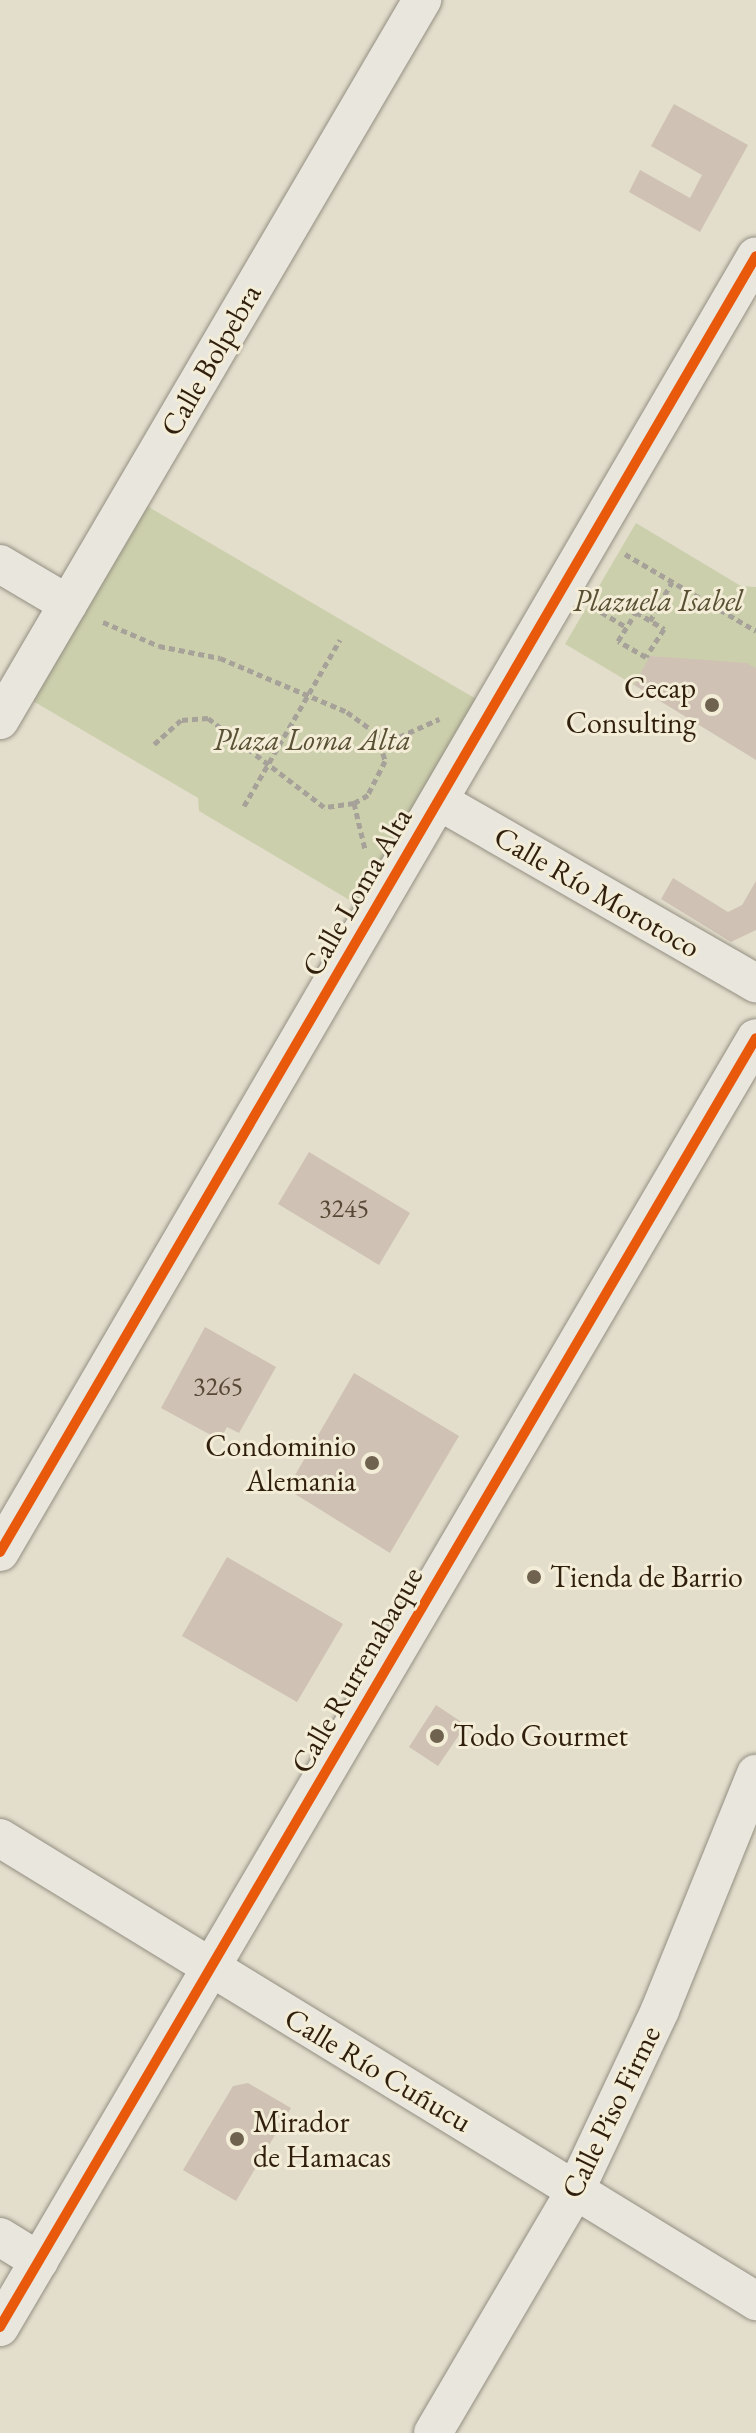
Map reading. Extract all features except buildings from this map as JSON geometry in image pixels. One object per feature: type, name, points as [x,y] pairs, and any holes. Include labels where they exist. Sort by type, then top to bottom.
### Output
[{"type":"street","name":"Calle Bolpebra","points":[[0,720],[422,0]]},
{"type":"street","name":"Calle Loma Alta","points":[[0,1552],[756,256]]},
{"type":"street","points":[[0,564],[68,604]]},
{"type":"street","name":"Calle Río Morotoco","points":[[439,801],[756,983]]},
{"type":"street","name":"Calle Rurrenabaque","points":[[0,2327],[756,1038]]},
{"type":"street","name":"Calle Piso Firme","points":[[433,2433],[575,2191],[660,2010],[756,1774]]},
{"type":"street","name":"Calle Río Cuñucu","points":[[0,1838],[756,2301]]},
{"type":"street","points":[[0,2237],[39,2261]]},
{"type":"path","points":[[593,536],[756,631]]},
{"type":"path","points":[[650,621],[672,582]]},
{"type":"path","points":[[68,604],[120,633],[220,658],[368,724],[385,761],[380,780],[354,803],[324,807],[208,718],[181,720],[154,744]]},
{"type":"path","points":[[636,612],[650,621],[664,629],[646,657],[618,641],[636,612]]},
{"type":"path","points":[[244,806],[340,640]]},
{"type":"green space","name":"Plaza Loma Alta","points":[[147,506],[483,703],[363,908],[199,811],[198,798],[33,701]]},
{"type":"green space","name":"Plazuela Isabel","points":[[636,523],[741,586],[756,587],[756,668],[651,656],[634,685],[565,644]]},
{"type":"cycle path","points":[[0,1552],[756,256]]},
{"type":"cycle path","points":[[0,2327],[756,1038]]},
{"type":"place","name":"Cecap Consulting","points":[[712,705]]},
{"type":"place","name":"Condominio Alemania","points":[[372,1463]]},
{"type":"place","name":"Tienda de Barrio","points":[[534,1577]]},
{"type":"place","name":"Todo Gourmet","points":[[437,1736]]},
{"type":"place","name":"Mirador de Hamacas","points":[[237,2139]]}]
